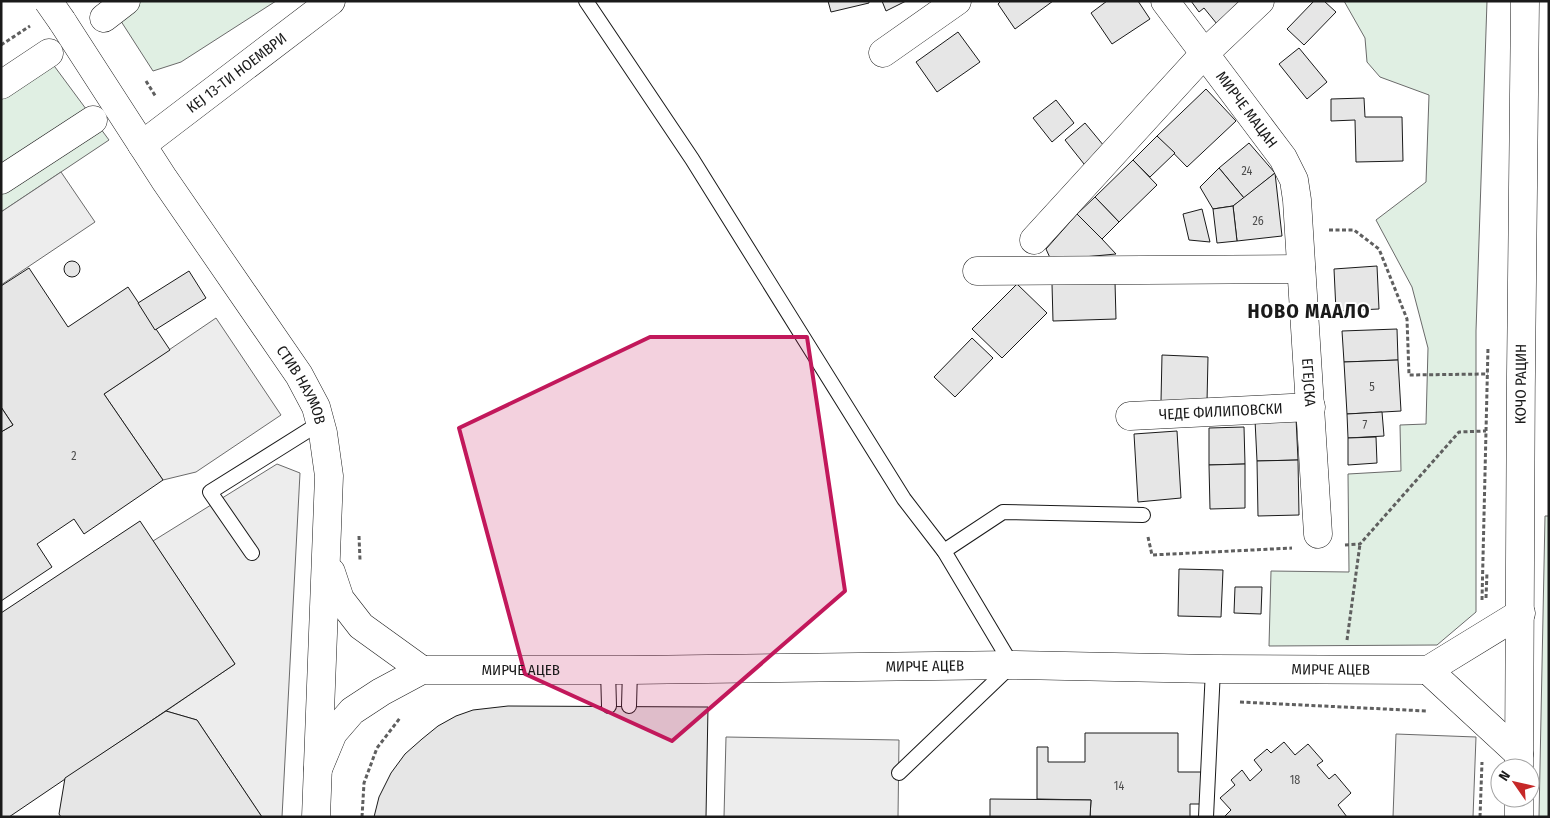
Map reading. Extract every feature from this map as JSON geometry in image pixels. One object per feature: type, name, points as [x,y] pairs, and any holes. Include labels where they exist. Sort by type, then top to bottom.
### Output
[{"type":"street","points":[[104,18],[126,1]]},
{"type":"street","name":"КЕЈ 13-ТИ НОЕМВРИ","points":[[142,146],[331,1]]},
{"type":"street","points":[[884,53],[957,1]]},
{"type":"street","name":"МИРЧЕ МАЦАН","points":[[1165,1],[1283,158],[1294,180],[1299,230]]},
{"type":"street","name":"КОЧО РАЦИН","points":[[1519,758],[1521,613],[1520,299],[1525,1]]},
{"type":"street","points":[[1034,240],[1205,53],[1260,2]]},
{"type":"street","name":"СТИВ НАУМОВ","points":[[55,11],[142,146],[299,375],[316,407],[323,433],[329,476],[316,817]]},
{"type":"street","points":[[1,84],[49,53]]},
{"type":"street","points":[[1,180],[93,120]]},
{"type":"street","name":"ЕГЕЈСКА","points":[[1299,230],[1318,534]]},
{"type":"street","points":[[977,271],[1301,269]]},
{"type":"street","name":"ЧЕДЕ ФИЛИПОВСКИ","points":[[1130,416],[1311,406]]},
{"type":"street","points":[[327,559],[340,599],[347,610],[361,626],[422,670]]},
{"type":"street","points":[[1516,758],[1484,723],[1428,670],[1521,613]]},
{"type":"street","name":"МИРЧЕ АЦЕВ","points":[[318,769],[334,733],[352,711],[381,692],[422,670],[619,670],[1012,665],[1213,669],[1428,670]]},
{"type":"lane","points":[[586,1],[692,159],[904,499],[944,551],[1012,665],[899,774]]},
{"type":"lane","points":[[252,553],[210,492],[320,423]]},
{"type":"lane","points":[[944,551],[1003,512],[1143,515]]},
{"type":"lane","points":[[1206,817],[1213,669]]},
{"type":"lane","points":[[619,670],[629,706]]},
{"type":"lane","points":[[609,706],[619,670]]},
{"type":"path","points":[[1299,230],[1354,230],[1379,249],[1407,319],[1408,375],[1488,374],[1482,636],[1485,635]]},
{"type":"path","points":[[359,532],[361,570]]},
{"type":"path","points":[[1346,647],[1360,544]]},
{"type":"path","points":[[1212,701],[1433,712]]},
{"type":"path","points":[[362,817],[364,783],[377,748],[400,718],[408,714]]},
{"type":"path","points":[[1480,817],[1484,723]]},
{"type":"highlighted area","points":[[650,337],[807,337],[845,591],[672,741],[525,674],[459,428]]},
{"type":"green space","points":[[108,1],[276,1],[181,62],[153,71]]},
{"type":"green space","points":[[1344,1],[1487,1],[1476,331],[1476,612],[1437,645],[1269,646],[1271,571],[1349,572],[1348,474],[1401,471],[1400,425],[1426,424],[1428,348],[1412,287],[1376,220],[1426,182],[1429,95],[1380,77],[1367,62],[1365,38]]},
{"type":"green space","points":[[52,63],[109,140],[1,212],[1,97]]},
{"type":"green space","points":[[1545,516],[1549,516],[1549,817],[1539,817]]},
{"type":"shaded area","points":[[61,172],[95,222],[1,285],[1,212]]},
{"type":"shaded area","points":[[216,318],[281,415],[196,472],[163,480],[104,394]]},
{"type":"shaded area","points":[[277,464],[300,473],[282,817],[262,817],[197,720],[166,711],[235,664],[153,541]]},
{"type":"shaded area","points":[[1396,734],[1476,737],[1473,817],[1393,817]]},
{"type":"shaded area","points":[[726,737],[899,740],[898,817],[724,817]]},
{"type":"building","points":[[828,1],[869,1],[869,3],[831,12]]},
{"type":"building","points":[[882,1],[906,1],[886,11]]},
{"type":"building","points":[[1001,1],[1053,1],[1015,29],[998,4]]},
{"type":"building","points":[[1107,1],[1138,1],[1150,19],[1112,44],[1091,13]]},
{"type":"building","points":[[1191,1],[1237,1],[1241,6],[1217,24],[1204,8],[1199,12]]},
{"type":"building","points":[[1314,1],[1324,1],[1336,12],[1304,45],[1287,29]]},
{"type":"building","points":[[958,32],[980,62],[937,92],[916,62]]},
{"type":"building","points":[[1299,48],[1327,82],[1307,99],[1279,64]]},
{"type":"building","points":[[1206,89],[1236,121],[1187,167],[1157,136]]},
{"type":"building","points":[[1364,98],[1365,117],[1402,117],[1403,161],[1356,162],[1355,120],[1331,121],[1331,99]]},
{"type":"building","points":[[1056,100],[1074,123],[1052,142],[1033,118]]},
{"type":"building","points":[[1085,123],[1109,152],[1088,169],[1065,140]]},
{"type":"building","points":[[1157,136],[1175,153],[1150,177],[1133,160]]},
{"type":"building","points":[[1249,143],[1275,173],[1244,198],[1219,168]]},
{"type":"building","points":[[1133,160],[1157,185],[1119,222],[1095,197]]},
{"type":"building","points":[[1219,168],[1244,198],[1233,206],[1213,209],[1200,187]]},
{"type":"building","points":[[1275,173],[1282,236],[1237,241],[1233,206]]},
{"type":"building","points":[[1095,197],[1119,222],[1102,239],[1077,214]]},
{"type":"building","points":[[1233,206],[1237,241],[1217,243],[1213,209]]},
{"type":"building","points":[[1202,209],[1210,242],[1189,240],[1183,214]]},
{"type":"building","points":[[1077,214],[1116,254],[1051,260],[1046,249]]},
{"type":"building","points":[[72,261],[78,263],[80,269],[78,275],[72,277],[66,275],[64,269],[66,263]]},
{"type":"building","points":[[1377,266],[1379,309],[1336,311],[1334,269]]},
{"type":"building","points":[[29,268],[68,327],[128,287],[170,350],[104,394],[163,480],[84,534],[74,519],[37,544],[52,567],[1,601],[1,432],[13,425],[1,407],[1,286]]},
{"type":"building","points":[[189,271],[206,298],[155,330],[138,303]]},
{"type":"building","points":[[1115,282],[1116,319],[1053,321],[1052,284]]},
{"type":"building","points":[[1017,284],[1047,313],[1002,358],[972,329]]},
{"type":"building","points":[[1397,329],[1398,360],[1344,362],[1342,331]]},
{"type":"building","points":[[972,338],[993,358],[955,397],[934,377]]},
{"type":"building","points":[[1162,355],[1208,357],[1207,402],[1161,401]]},
{"type":"building","points":[[1398,360],[1401,411],[1347,414],[1344,362]]},
{"type":"building","points":[[1,407],[13,425],[1,432]]},
{"type":"building","points":[[1382,412],[1384,436],[1348,438],[1347,414]]},
{"type":"building","points":[[1296,418],[1298,460],[1257,461],[1255,420]]},
{"type":"building","points":[[1244,427],[1245,464],[1209,465],[1209,428]]},
{"type":"building","points":[[1177,431],[1181,498],[1138,502],[1134,434]]},
{"type":"building","points":[[1376,437],[1377,463],[1348,465],[1348,438]]},
{"type":"building","points":[[1298,460],[1299,515],[1258,516],[1257,461]]},
{"type":"building","points":[[1245,464],[1245,508],[1210,509],[1209,465]]},
{"type":"building","points":[[140,521],[235,664],[9,817],[1,817],[1,613]]},
{"type":"building","points":[[1179,569],[1223,570],[1221,617],[1178,616]]},
{"type":"building","points":[[1235,587],[1262,587],[1261,614],[1234,613]]},
{"type":"building","points":[[508,706],[708,707],[706,817],[374,817],[379,797],[391,773],[405,754],[422,739],[438,726],[456,716],[473,710]]},
{"type":"building","points":[[166,711],[197,720],[262,817],[61,817],[59,814],[65,778]]},
{"type":"building","points":[[1085,733],[1178,733],[1178,772],[1201,772],[1201,804],[1190,804],[1190,817],[1090,817],[1091,800],[1037,799],[1037,747],[1048,747],[1048,762],[1085,762]]},
{"type":"building","points":[[1284,742],[1295,755],[1308,744],[1323,761],[1317,765],[1329,779],[1335,774],[1351,793],[1338,805],[1347,817],[1224,817],[1231,810],[1220,798],[1235,785],[1231,780],[1242,770],[1250,781],[1262,770],[1254,760],[1267,749],[1271,753]]},
{"type":"building","points":[[990,799],[1091,800],[1090,817],[990,817]]},
{"type":"district","name":"НОВО МААЛО","points":[[1309,311]]}]
